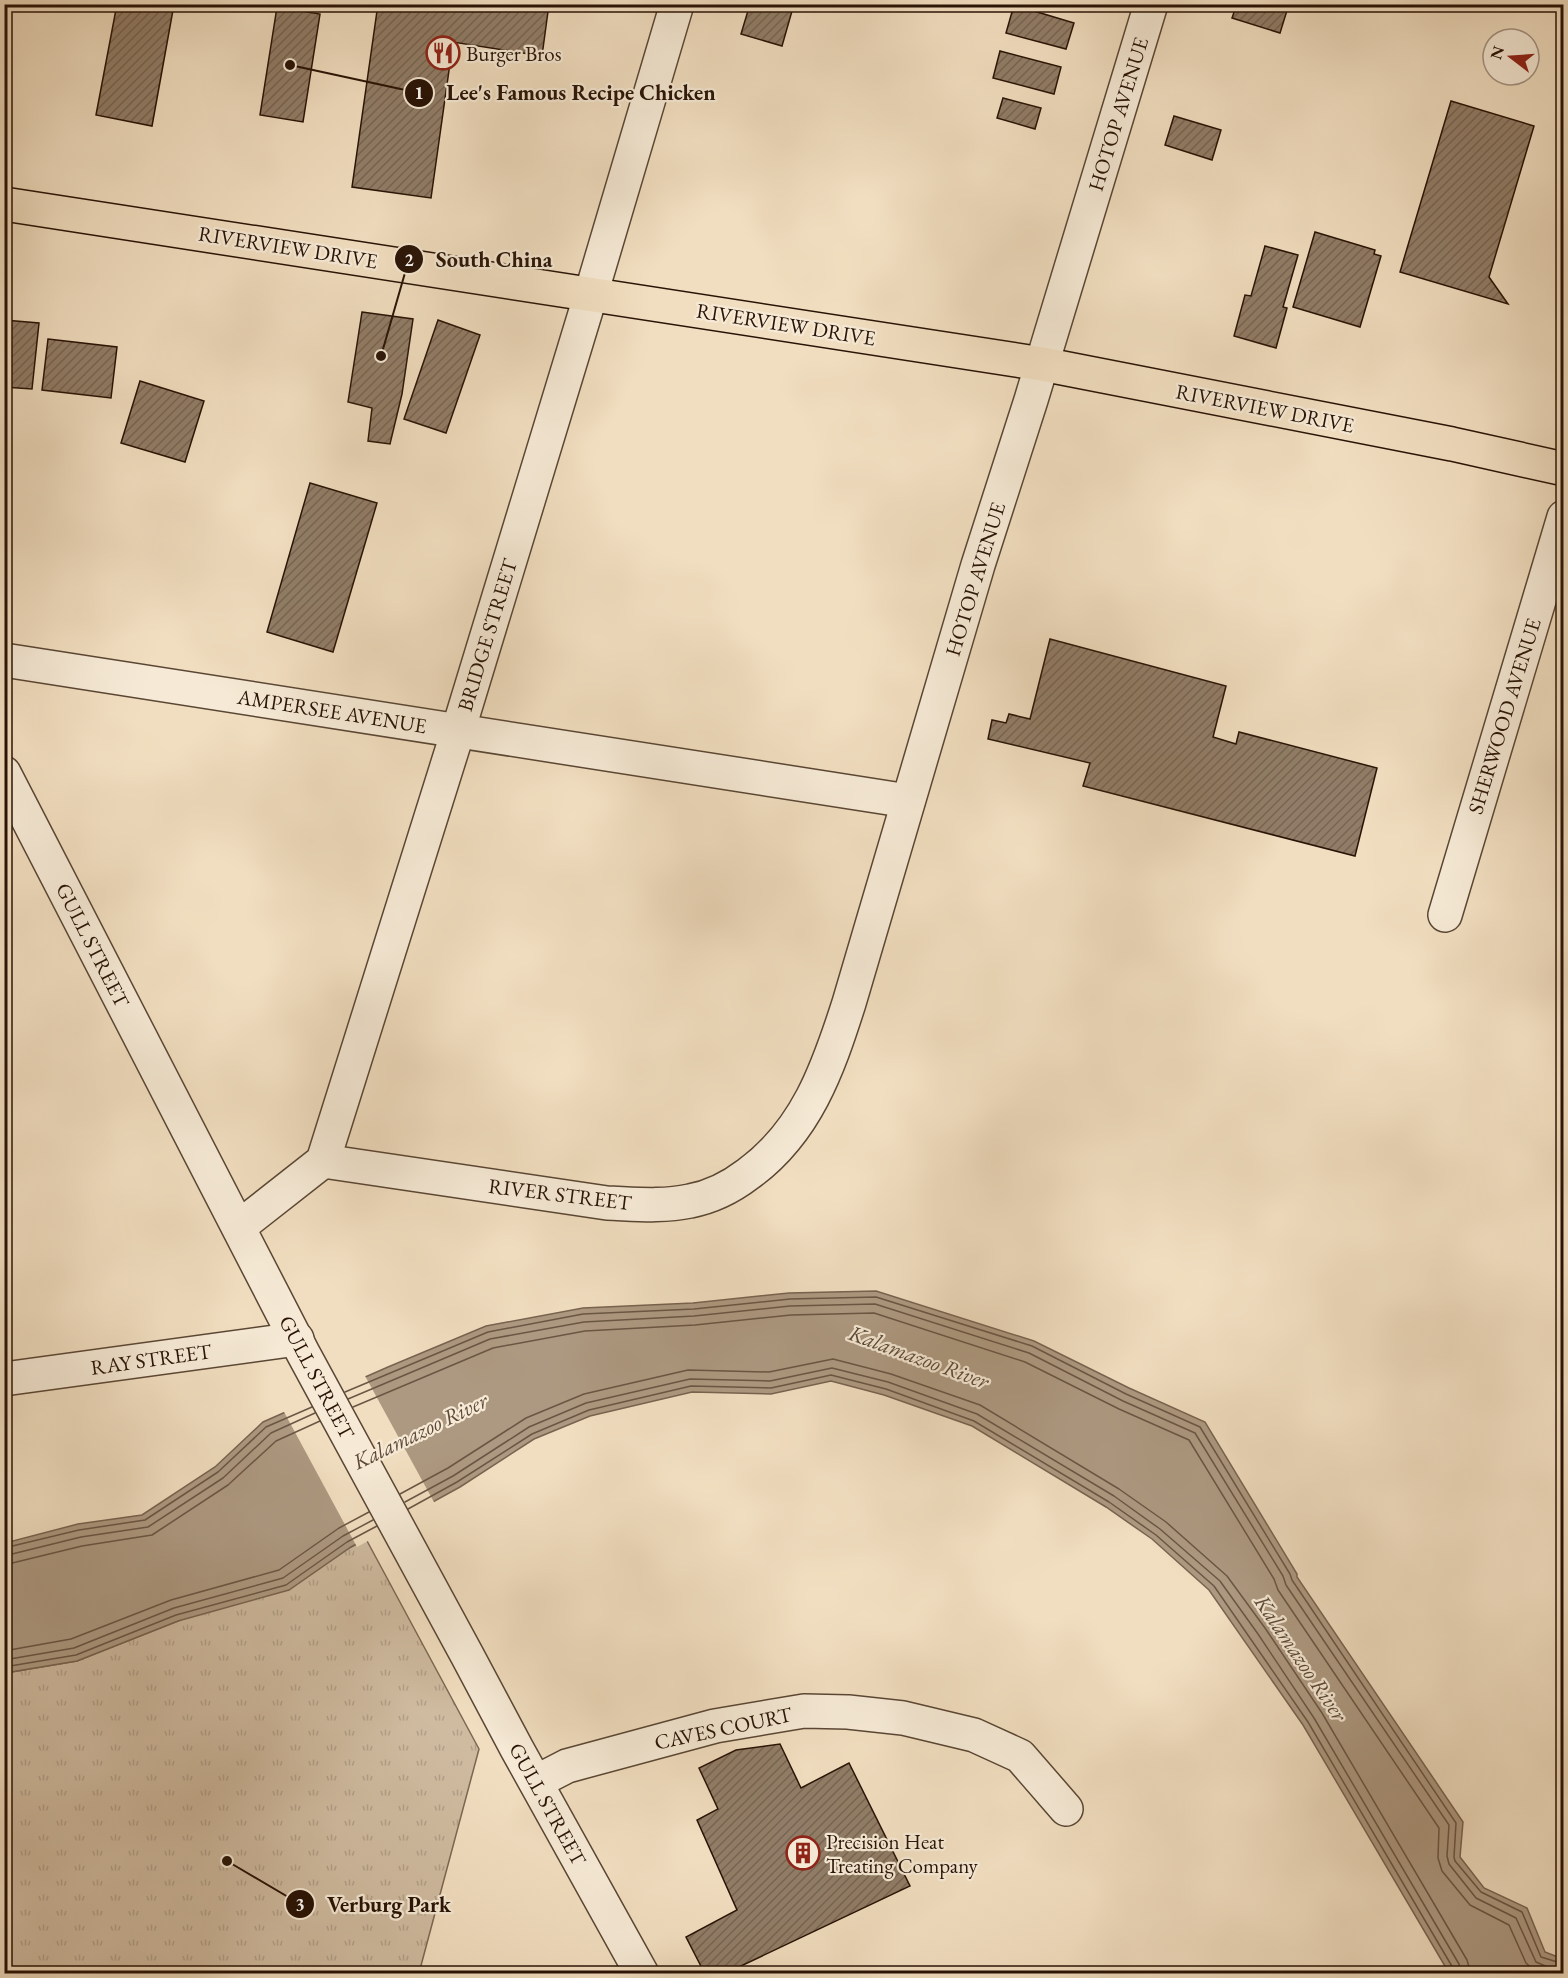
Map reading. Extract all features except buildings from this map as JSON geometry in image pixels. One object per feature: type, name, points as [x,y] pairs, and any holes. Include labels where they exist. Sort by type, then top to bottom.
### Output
[{"type":"main road","name":"RIVERVIEW DRIVE","points":[[4,204],[1042,364],[1452,444],[1563,469]]},
{"type":"street","name":"BRIDGE STREET","points":[[322,1161],[458,730],[677,4]]},
{"type":"street","name":"HOTOP AVENUE","points":[[782,1145],[810,1103],[835,1048],[978,565],[1042,364],[1151,4]]},
{"type":"street","name":"SHERWOOD AVENUE","points":[[1445,915],[1563,517]]},
{"type":"street","name":"AMPERSEE AVENUE","points":[[4,660],[908,801]]},
{"type":"street","name":"GULL STREET","points":[[4,773],[300,1346],[642,1974]]},
{"type":"street","name":"RIVER STREET","points":[[322,1161],[607,1203],[653,1205],[690,1201],[717,1193],[738,1182],[760,1166],[782,1145]]},
{"type":"street","points":[[239,1227],[322,1161]]},
{"type":"street","name":"RAY STREET","points":[[4,1379],[300,1346]]},
{"type":"street","name":"CAVES COURT","points":[[536,1782],[567,1766],[715,1726],[804,1711],[848,1712],[903,1718],[983,1739],[1020,1756],[1066,1809]]},
{"type":"green space","points":[[366,1539],[479,1749],[419,1973],[5,1974],[5,1673],[77,1661],[178,1621]]},
{"type":"water","name":"Kalamazoo River","points":[[876,1291],[1034,1341],[1129,1388],[1205,1422],[1297,1577],[1463,1822],[1460,1857],[1484,1888],[1527,1908],[1545,1952],[1563,1959],[1563,1973],[1449,1973],[1303,1725],[1209,1590],[1152,1539],[1106,1507],[972,1426],[884,1395],[831,1381],[771,1394],[692,1392],[590,1416],[534,1439],[460,1487],[351,1547],[289,1590],[178,1621],[77,1661],[5,1673],[5,1543],[78,1524],[142,1515],[215,1467],[263,1422],[388,1367],[486,1326],[583,1308],[693,1303],[789,1293]]},
{"type":"pier","points":[[364,1374],[435,1504],[357,1547],[283,1410]]},
{"type":"place","name":"Burger Bros","points":[[443,53]]},
{"type":"place","name":"Lee's Famous Recipe Chicken","points":[[290,65]]},
{"type":"place","name":"South China","points":[[381,356]]},
{"type":"place","name":"Precision Heat Treating Company","points":[[803,1853]]},
{"type":"place","name":"Verburg Park","points":[[227,1861]]}]
